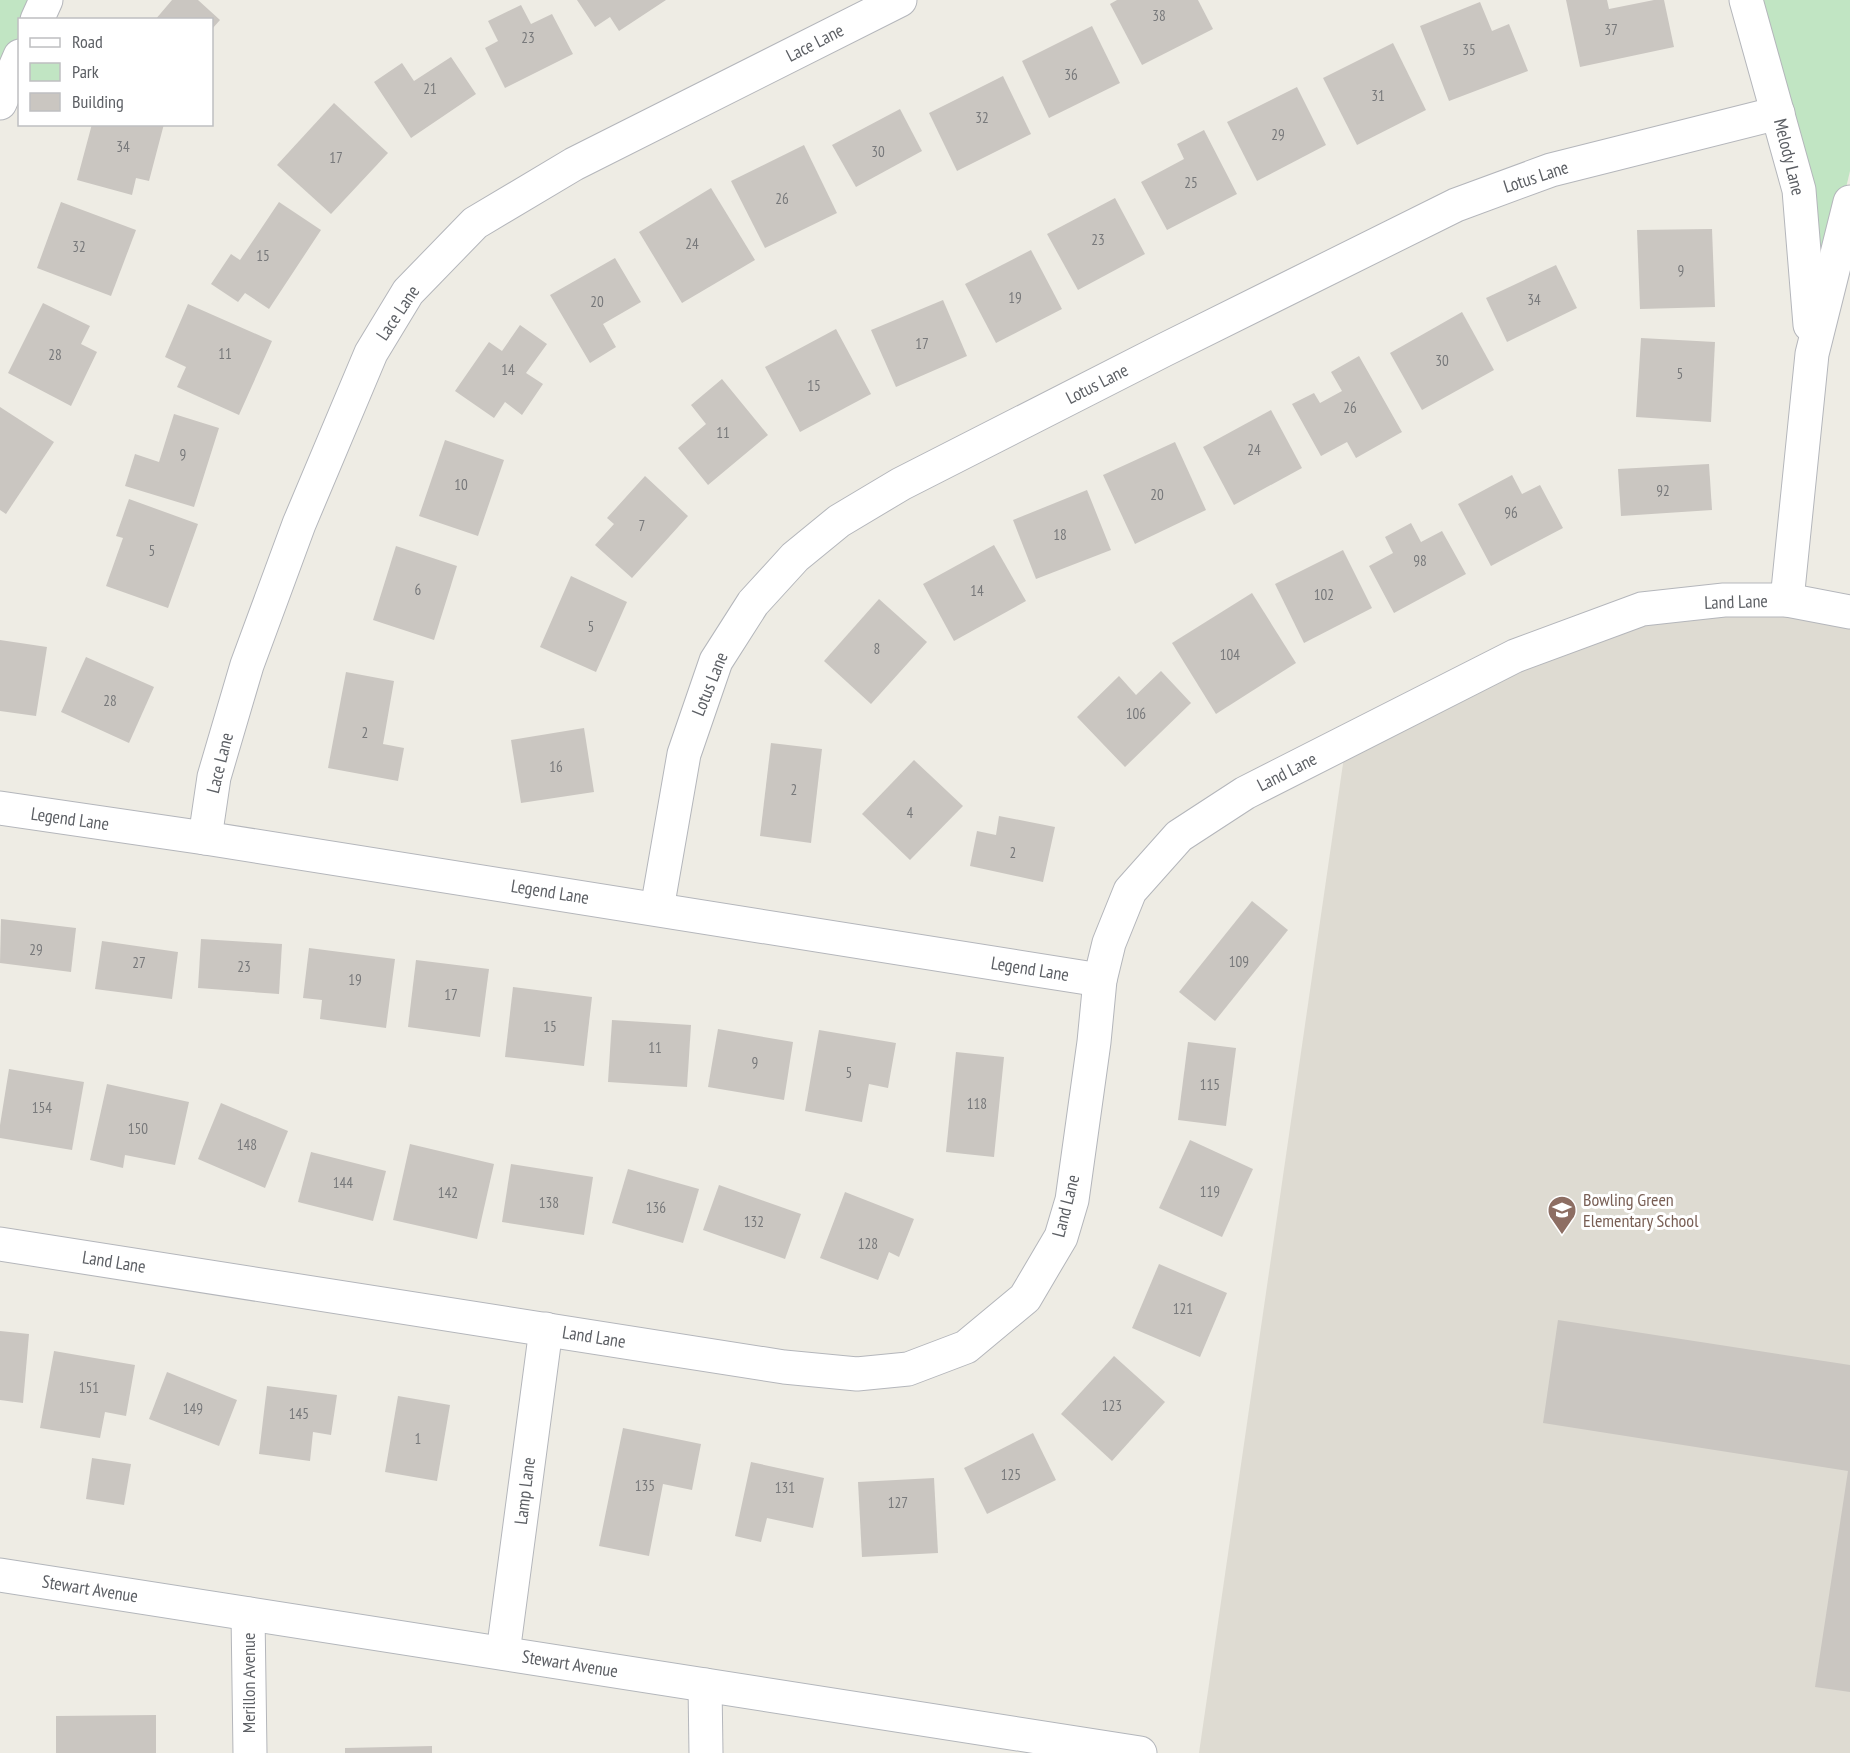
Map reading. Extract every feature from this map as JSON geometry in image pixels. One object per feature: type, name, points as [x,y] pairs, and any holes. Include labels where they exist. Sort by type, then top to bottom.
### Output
[{"type":"street","points":[[38,18],[46,0]]},
{"type":"street","name":"Lace Lane","points":[[205,838],[214,777],[247,665],[295,534],[371,353],[408,292],[475,224],[564,170],[900,0]]},
{"type":"street","name":"Melody Lane","points":[[1746,0],[1799,190],[1812,354]]},
{"type":"street","points":[[0,103],[18,61]]},
{"type":"street","name":"Lotus Lane","points":[[657,909],[684,754],[716,662],[753,603],[795,556],[839,522],[901,484],[1456,205],[1551,170],[1778,113]]},
{"type":"street","name":"Melody Lane","points":[[1787,600],[1812,354],[1850,202]]},
{"type":"street","name":"Land Lane","points":[[0,1244],[784,1367],[857,1374],[909,1369],[966,1347],[1025,1298],[1061,1237],[1072,1200],[1094,1042],[1100,980],[1109,943],[1130,891],[1179,836],[1245,793],[1515,656],[1642,609],[1724,600],[1787,600],[1850,612]]},
{"type":"street","name":"Legend Lane","points":[[0,808],[205,838],[1100,980]]},
{"type":"street","name":"Lamp Lane","points":[[503,1653],[546,1329]]},
{"type":"street","name":"Stewart Avenue","points":[[0,1575],[1140,1753]]},
{"type":"street","name":"Merillon Avenue","points":[[248,1614],[250,1753]]},
{"type":"street","points":[[705,1685],[706,1753]]},
{"type":"shaded area","name":"Bowling Green Elementary School","points":[[1782,606],[1850,616],[1850,1753],[1199,1753],[1345,750],[1636,618]]},
{"type":"green space","points":[[0,0],[46,0],[37,18],[18,18],[18,53],[0,88]]},
{"type":"green space","points":[[1751,0],[1850,0],[1850,171],[1815,318]]},
{"type":"building","points":[[172,0],[198,0],[220,20],[213,28],[213,18],[157,18]]},
{"type":"building","points":[[577,0],[666,0],[619,31],[610,17],[595,27]]},
{"type":"building","points":[[1117,0],[1198,0],[1213,29],[1142,65],[1110,4]]},
{"type":"building","points":[[1566,0],[1607,0],[1609,9],[1664,0],[1674,47],[1580,67]]},
{"type":"building","points":[[1480,2],[1492,31],[1509,24],[1528,71],[1449,101],[1420,26]]},
{"type":"building","points":[[521,5],[531,24],[552,14],[573,54],[505,88],[485,48],[498,41],[488,21]]},
{"type":"building","points":[[1092,26],[1120,83],[1049,118],[1022,61]]},
{"type":"building","points":[[1393,43],[1426,110],[1357,145],[1323,78]]},
{"type":"building","points":[[451,57],[476,94],[411,138],[374,82],[402,63],[414,81]]},
{"type":"building","points":[[1003,76],[1031,134],[957,171],[929,113]]},
{"type":"building","points":[[1297,87],[1326,145],[1257,181],[1227,122]]},
{"type":"building","points":[[334,103],[388,153],[331,214],[277,165]]},
{"type":"building","points":[[900,109],[922,151],[856,187],[832,145]]},
{"type":"building","points":[[91,126],[163,126],[149,181],[136,178],[132,195],[77,180]]},
{"type":"building","points":[[1204,130],[1237,194],[1167,230],[1141,182],[1184,159],[1177,144]]},
{"type":"building","points":[[804,145],[837,213],[765,248],[731,181]]},
{"type":"building","points":[[711,188],[755,260],[682,303],[639,232]]},
{"type":"building","points":[[1115,198],[1145,254],[1078,290],[1047,234]]},
{"type":"building","points":[[61,202],[136,230],[111,296],[37,268]]},
{"type":"building","points":[[279,202],[321,230],[269,309],[245,293],[238,302],[211,284],[231,254],[240,260]]},
{"type":"building","points":[[1712,229],[1715,307],[1640,309],[1637,230]]},
{"type":"building","points":[[1031,250],[1062,309],[996,343],[965,284]]},
{"type":"building","points":[[615,258],[641,302],[603,324],[616,347],[590,363],[550,295]]},
{"type":"building","points":[[1556,265],[1577,308],[1507,342],[1486,298]]},
{"type":"building","points":[[943,300],[967,356],[896,387],[871,330]]},
{"type":"building","points":[[43,303],[90,326],[81,344],[97,352],[71,406],[8,373]]},
{"type":"building","points":[[188,304],[272,341],[239,415],[177,387],[186,367],[165,357]]},
{"type":"building","points":[[1462,312],[1494,370],[1422,410],[1390,353]]},
{"type":"building","points":[[520,325],[547,344],[526,373],[543,384],[522,415],[505,402],[494,418],[455,391],[489,342],[502,351]]},
{"type":"building","points":[[836,329],[871,394],[800,432],[765,367]]},
{"type":"building","points":[[1641,338],[1715,342],[1711,422],[1636,417]]},
{"type":"building","points":[[1359,356],[1402,432],[1356,458],[1347,442],[1321,456],[1292,404],[1314,393],[1320,403],[1342,391],[1331,372]]},
{"type":"building","points":[[722,379],[768,435],[708,485],[678,448],[706,424],[691,405]]},
{"type":"building","points":[[0,407],[54,442],[6,514],[0,510]]},
{"type":"building","points":[[1271,410],[1302,468],[1234,505],[1203,447]]},
{"type":"building","points":[[174,414],[219,428],[194,507],[125,486],[135,454],[159,462]]},
{"type":"building","points":[[445,440],[504,460],[478,536],[419,516]]},
{"type":"building","points":[[1175,442],[1206,510],[1135,544],[1103,475]]},
{"type":"building","points":[[1709,464],[1712,510],[1621,516],[1618,469]]},
{"type":"building","points":[[1512,475],[1522,494],[1540,485],[1563,528],[1491,566],[1458,504]]},
{"type":"building","points":[[645,476],[688,516],[632,578],[595,545],[614,524],[607,518]]},
{"type":"building","points":[[1087,490],[1111,550],[1036,579],[1013,520]]},
{"type":"building","points":[[129,499],[198,524],[168,608],[106,586],[123,538],[116,536]]},
{"type":"building","points":[[1411,523],[1421,542],[1442,531],[1466,574],[1394,613],[1369,566],[1393,553],[1385,537]]},
{"type":"building","points":[[994,545],[1026,601],[954,641],[923,584]]},
{"type":"building","points":[[396,546],[457,566],[434,640],[373,620]]},
{"type":"building","points":[[1343,550],[1372,608],[1304,643],[1275,584]]},
{"type":"building","points":[[571,576],[627,602],[596,672],[540,647]]},
{"type":"building","points":[[1252,593],[1296,663],[1216,714],[1172,643]]},
{"type":"building","points":[[879,599],[927,642],[871,704],[824,661]]},
{"type":"building","points":[[0,640],[47,647],[36,716],[0,711]]},
{"type":"building","points":[[86,657],[154,687],[129,743],[61,712]]},
{"type":"building","points":[[1161,671],[1191,703],[1125,767],[1077,717],[1119,676],[1136,695]]},
{"type":"building","points":[[346,672],[394,681],[383,744],[404,748],[398,781],[328,768]]},
{"type":"building","points":[[584,728],[594,792],[521,803],[511,740]]},
{"type":"building","points":[[771,743],[822,749],[811,843],[760,836]]},
{"type":"building","points":[[914,760],[963,806],[910,860],[862,814]]},
{"type":"building","points":[[999,816],[1055,827],[1043,882],[970,866],[977,831],[996,835]]},
{"type":"building","points":[[1252,901],[1288,930],[1215,1021],[1179,992]]},
{"type":"building","points":[[1,919],[76,928],[71,972],[0,963]]},
{"type":"building","points":[[201,939],[282,944],[279,994],[198,988]]},
{"type":"building","points":[[102,941],[178,952],[172,999],[95,989]]},
{"type":"building","points":[[309,948],[395,959],[386,1028],[320,1019],[322,1000],[303,998]]},
{"type":"building","points":[[416,960],[489,969],[480,1037],[408,1027]]},
{"type":"building","points":[[513,987],[592,997],[584,1066],[505,1057]]},
{"type":"building","points":[[612,1020],[691,1025],[687,1087],[608,1082]]},
{"type":"building","points":[[718,1029],[793,1042],[784,1100],[708,1087]]},
{"type":"building","points":[[819,1030],[896,1043],[888,1088],[869,1084],[862,1122],[805,1111]]},
{"type":"building","points":[[1188,1042],[1236,1048],[1226,1126],[1178,1120]]},
{"type":"building","points":[[956,1052],[1004,1057],[994,1157],[946,1152]]},
{"type":"building","points":[[9,1069],[84,1082],[72,1150],[0,1138]]},
{"type":"building","points":[[107,1084],[189,1102],[175,1165],[125,1155],[123,1168],[90,1160]]},
{"type":"building","points":[[221,1103],[288,1131],[265,1188],[198,1159]]},
{"type":"building","points":[[1190,1140],[1253,1169],[1222,1237],[1159,1208]]},
{"type":"building","points":[[410,1144],[494,1164],[477,1239],[393,1220]]},
{"type":"building","points":[[311,1152],[386,1171],[373,1221],[298,1202]]},
{"type":"building","points":[[511,1164],[593,1177],[584,1235],[502,1222]]},
{"type":"building","points":[[628,1169],[699,1189],[683,1243],[612,1223]]},
{"type":"building","points":[[719,1185],[801,1214],[785,1259],[703,1230]]},
{"type":"building","points":[[845,1192],[914,1219],[899,1257],[889,1252],[878,1280],[820,1258]]},
{"type":"building","points":[[1159,1264],[1227,1293],[1200,1357],[1132,1328]]},
{"type":"building","points":[[1558,1320],[1850,1365],[1850,1692],[1815,1687],[1848,1471],[1543,1423]]},
{"type":"building","points":[[0,1331],[29,1334],[23,1403],[0,1400]]},
{"type":"building","points":[[54,1351],[135,1365],[126,1416],[105,1412],[100,1438],[40,1428]]},
{"type":"building","points":[[1114,1356],[1165,1402],[1112,1461],[1061,1414]]},
{"type":"building","points":[[167,1372],[237,1400],[219,1446],[149,1419]]},
{"type":"building","points":[[267,1386],[337,1395],[331,1435],[313,1432],[310,1461],[259,1454]]},
{"type":"building","points":[[398,1396],[450,1405],[437,1481],[385,1472]]},
{"type":"building","points":[[623,1428],[701,1444],[692,1490],[663,1484],[649,1556],[599,1546]]},
{"type":"building","points":[[1033,1433],[1056,1480],[987,1514],[964,1468]]},
{"type":"building","points":[[92,1458],[131,1464],[124,1505],[86,1499]]},
{"type":"building","points":[[751,1462],[824,1478],[813,1528],[767,1518],[761,1542],[735,1536]]},
{"type":"building","points":[[934,1478],[938,1553],[862,1557],[858,1482]]},
{"type":"building","points":[[156,1715],[156,1753],[56,1753],[56,1716]]},
{"type":"building","points":[[432,1746],[432,1753],[345,1753],[345,1748]]},
{"type":"place","name":"Bowling Green Elementary School","points":[[1562,1236]]}]
